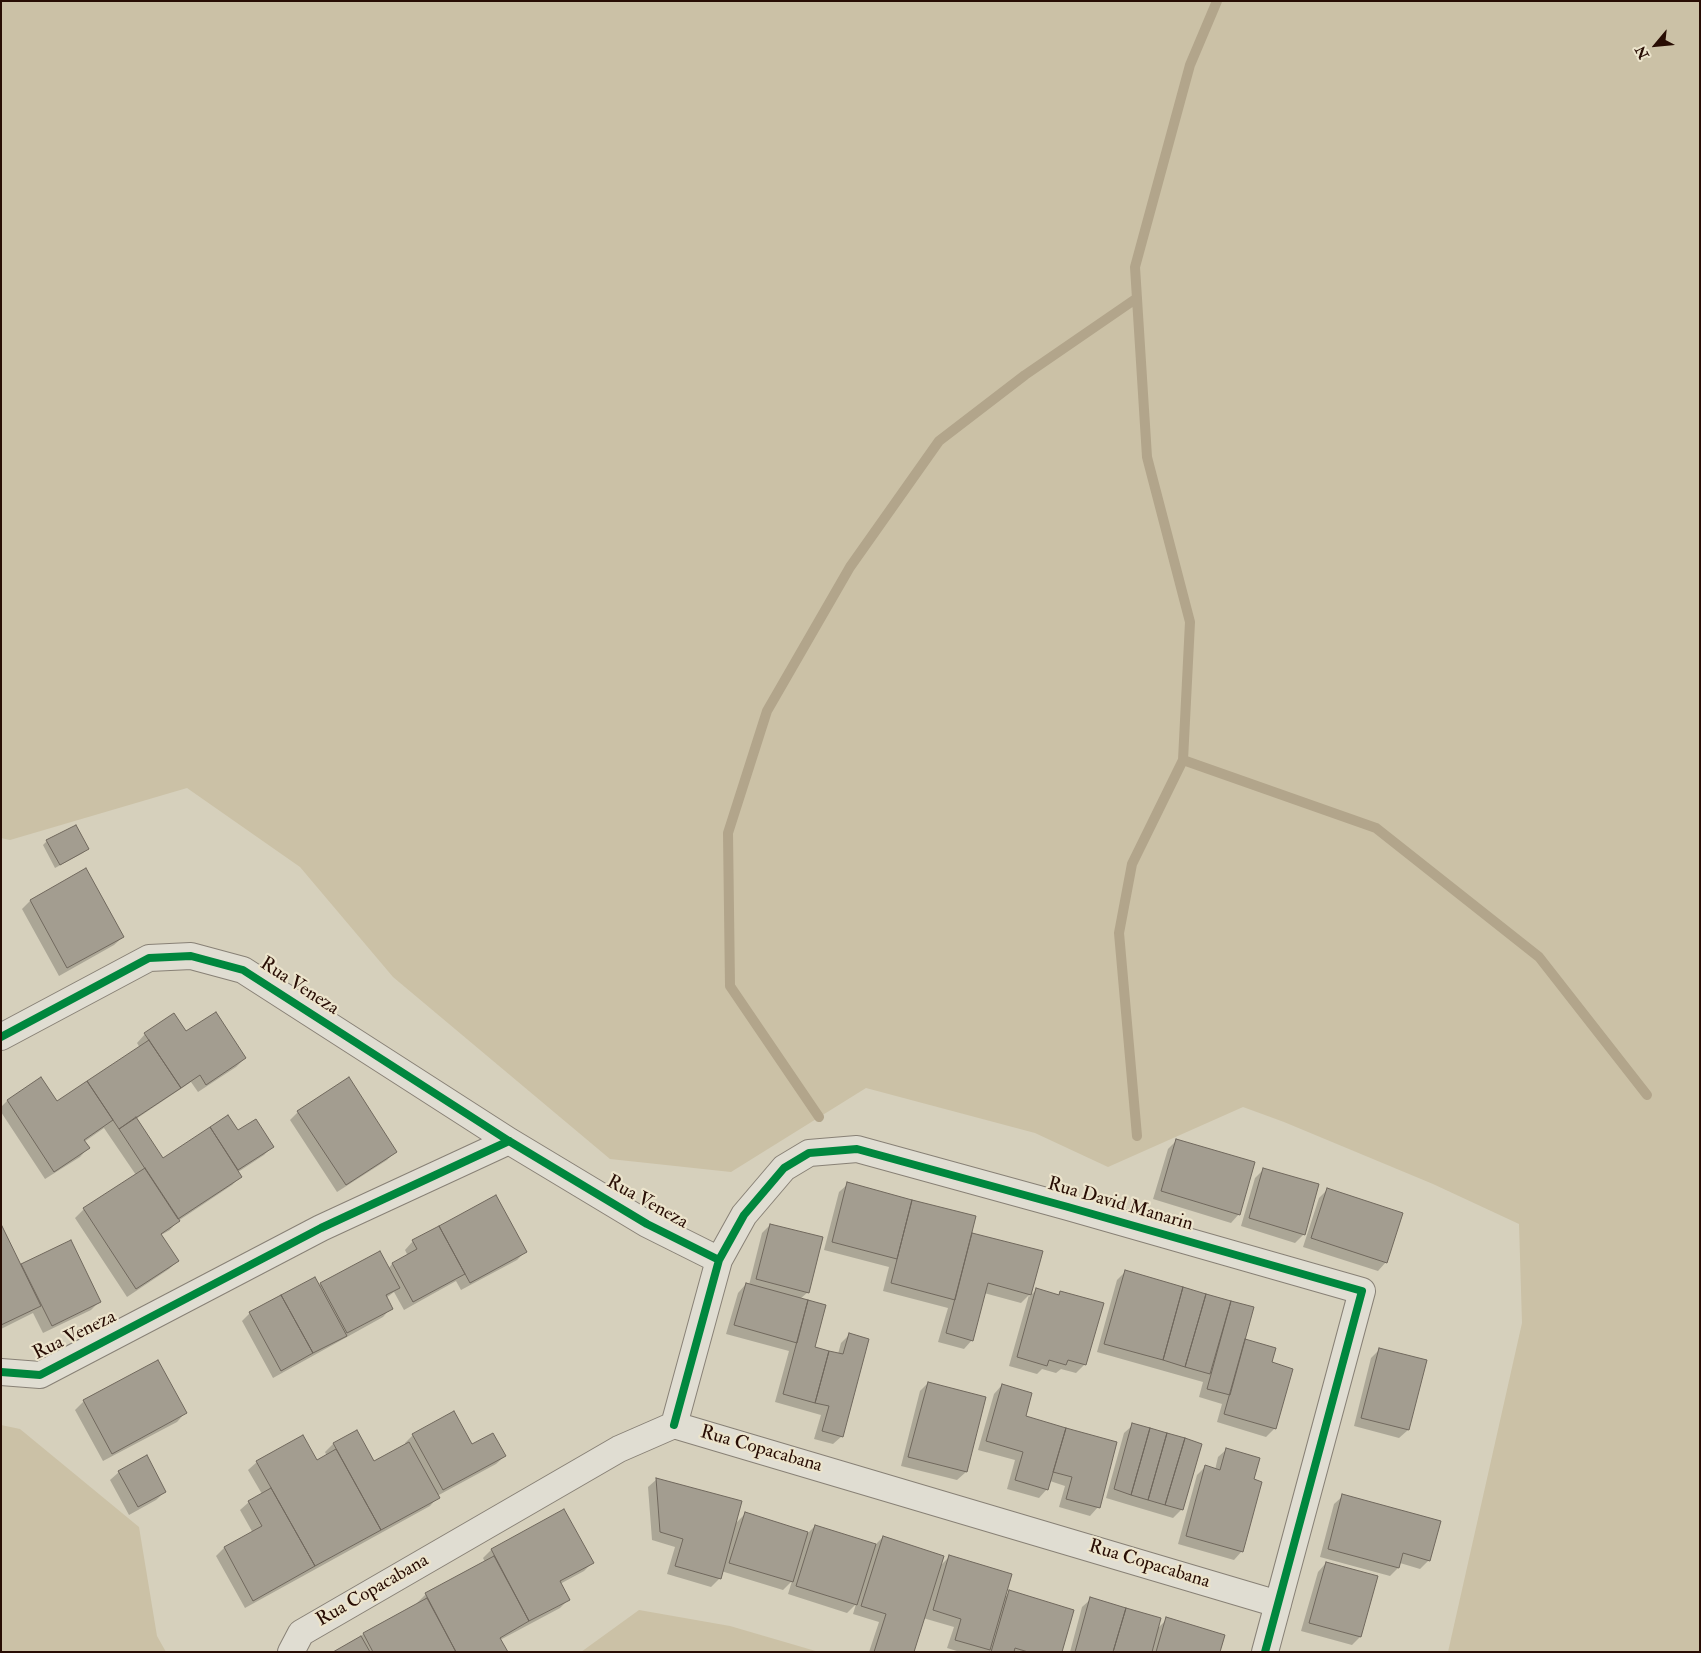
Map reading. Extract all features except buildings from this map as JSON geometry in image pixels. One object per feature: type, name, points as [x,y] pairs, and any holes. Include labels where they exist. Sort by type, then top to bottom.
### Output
[{"type":"street","name":"Rua Veneza","points":[[1,1037],[150,958],[191,956],[243,970],[509,1141],[647,1224],[718,1260]]},
{"type":"street","name":"Rua Veneza","points":[[1,1372],[40,1375],[321,1228],[509,1141]]},
{"type":"street","name":"Rua David Manarin","points":[[674,1425],[718,1260],[744,1215],[784,1168],[809,1153],[857,1149],[1362,1291],[1265,1652]]},
{"type":"street","name":"Rua Copacabana","points":[[291,1652],[301,1633],[618,1449],[674,1425],[1278,1604]]},
{"type":"shaded area","points":[[1,1],[1700,1],[1700,1652],[1448,1652],[1522,1323],[1519,1224],[1433,1184],[1243,1107],[1108,1167],[1035,1133],[866,1088],[731,1172],[610,1159],[393,977],[300,867],[187,788],[10,840],[1,838]]},
{"type":"shaded area","points":[[1,1425],[20,1429],[139,1527],[157,1636],[166,1652],[1,1652]]},
{"type":"shaded area","points":[[639,1610],[730,1626],[819,1652],[581,1652]]},
{"type":"waterway","points":[[1217,1],[1190,65],[1135,267],[1147,457],[1190,622],[1183,760],[1376,828],[1539,957],[1647,1095]]},
{"type":"waterway","points":[[819,1117],[730,986],[728,833],[767,711],[850,567],[939,441],[1025,375],[1137,298]]},
{"type":"waterway","points":[[1137,1136],[1119,933],[1132,864],[1183,760]]},
{"type":"cycle path","points":[[1,1037],[149,958],[191,956],[243,970],[509,1141],[647,1224],[719,1260]]},
{"type":"cycle path","points":[[1,1372],[40,1375],[321,1228],[509,1141]]},
{"type":"cycle path","points":[[674,1425],[719,1260],[744,1215],[784,1168],[809,1153],[857,1149],[1362,1291],[1265,1652]]}]
